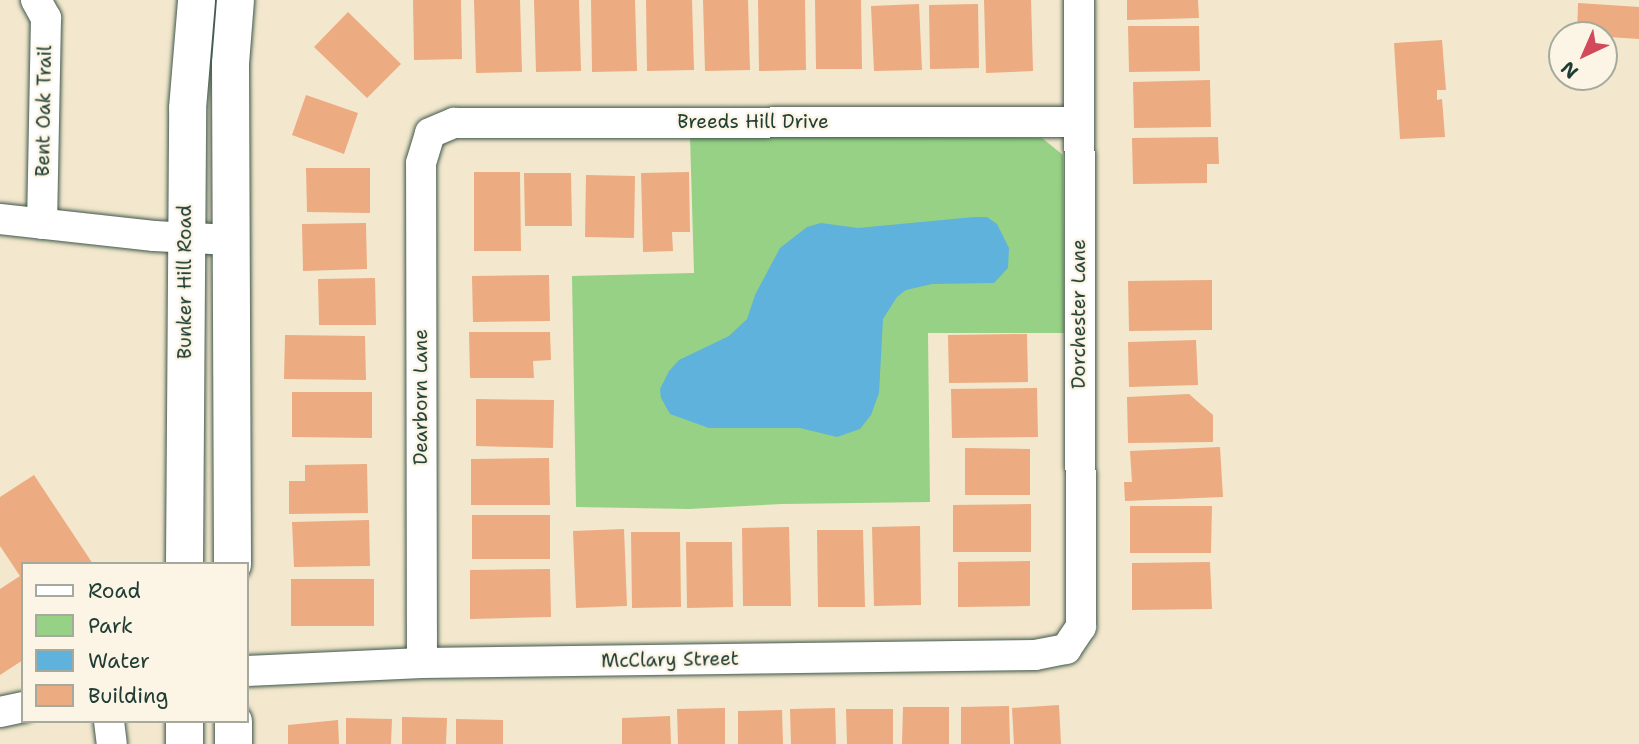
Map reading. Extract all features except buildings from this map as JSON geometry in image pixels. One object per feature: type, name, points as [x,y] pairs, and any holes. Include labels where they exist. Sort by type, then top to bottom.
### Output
[{"type":"main road","name":"Bunker Hill Road","points":[[184,562],[187,108],[196,0]]},
{"type":"main road","points":[[232,562],[230,63],[235,0]]},
{"type":"main road","points":[[184,723],[184,744]]},
{"type":"main road","points":[[233,723],[233,744]]},
{"type":"street","name":"Bent Oak Trail","points":[[36,0],[46,18],[41,224]]},
{"type":"street","name":"Dorchester Lane","points":[[1079,0],[1082,627]]},
{"type":"street","name":"Breeds Hill Drive","points":[[430,133],[454,123],[1078,122]]},
{"type":"street","name":"Dearborn Lane","points":[[422,663],[421,163],[430,133]]},
{"type":"street","points":[[0,219],[185,239],[231,240]]},
{"type":"street","name":"McClary Street","points":[[248,671],[422,663],[1035,655],[1066,649],[1082,627]]},
{"type":"street","points":[[0,712],[21,707]]},
{"type":"street","points":[[109,723],[112,744]]},
{"type":"green space","points":[[690,136],[1042,138],[1063,155],[1064,333],[928,333],[930,502],[782,504],[689,509],[576,507],[572,276],[694,273]]},
{"type":"water","points":[[987,217],[997,224],[1009,248],[1008,268],[994,283],[932,284],[906,290],[897,297],[883,319],[879,393],[871,415],[860,429],[837,437],[800,428],[709,428],[670,414],[661,398],[660,389],[669,371],[679,360],[729,336],[747,319],[755,295],[780,248],[807,227],[821,223],[858,228]]}]
